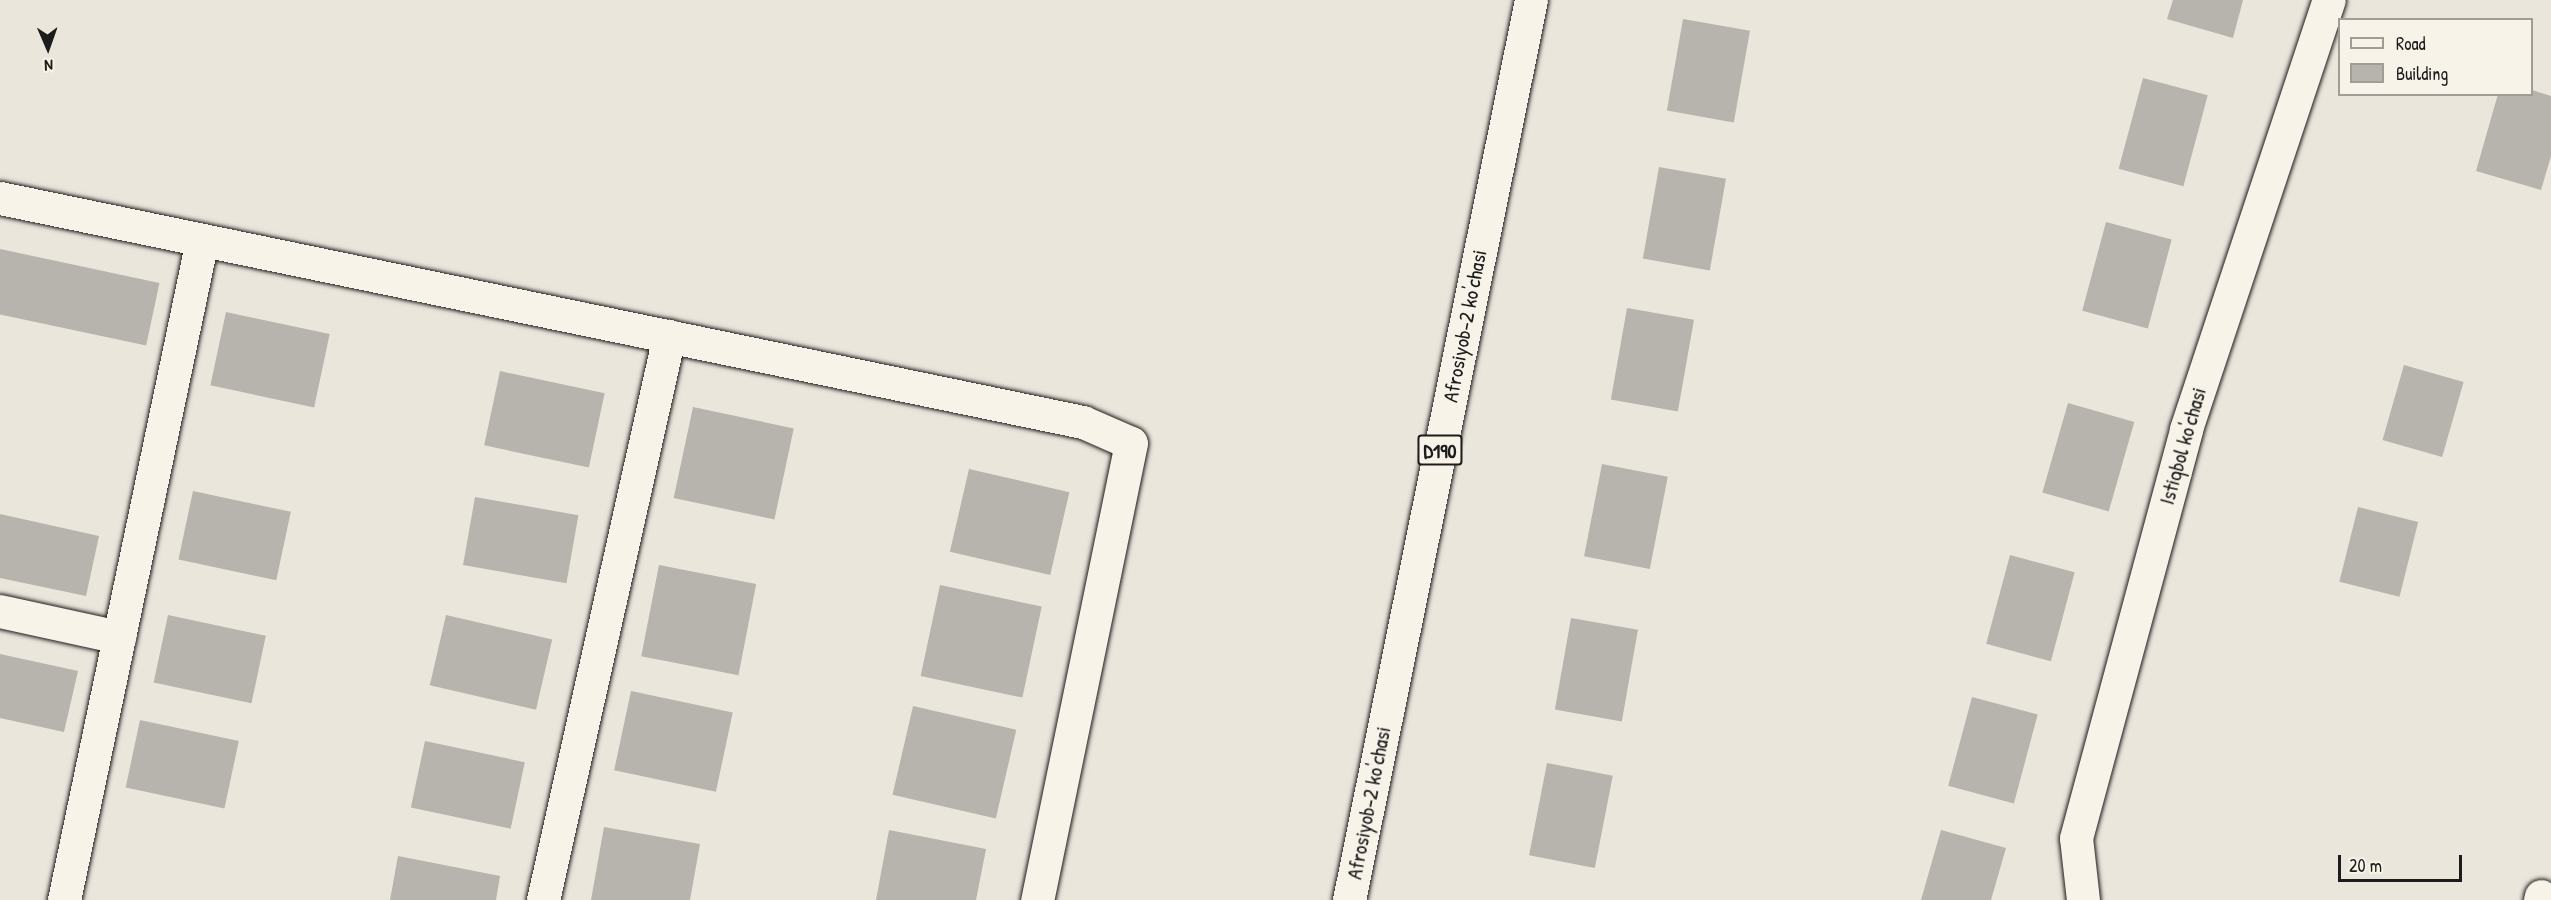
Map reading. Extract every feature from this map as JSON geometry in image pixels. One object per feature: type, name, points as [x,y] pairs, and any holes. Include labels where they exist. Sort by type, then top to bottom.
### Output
[{"type":"street","name":"Afrosiyob-2 ko'chasi","points":[[1349,900],[1531,0]]},
{"type":"street","name":"Istiqbol ko'chasi","points":[[2083,900],[2076,838],[2186,429],[2329,0]]},
{"type":"street","points":[[0,198],[1083,422],[1131,443],[1037,900]]},
{"type":"street","points":[[64,900],[202,240]]},
{"type":"street","points":[[543,900],[669,336]]},
{"type":"street","points":[[0,611],[119,637]]},
{"type":"building","points":[[2173,0],[2243,0],[2233,38],[2167,19]]},
{"type":"building","points":[[1683,19],[1750,31],[1734,122],[1667,111]]},
{"type":"building","points":[[2143,78],[2208,95],[2183,186],[2119,169]]},
{"type":"building","points":[[2533,90],[2551,96],[2551,156],[2541,190],[2476,171],[2497,96],[2533,96]]},
{"type":"building","points":[[1659,167],[1726,179],[1710,270],[1643,259]]},
{"type":"building","points":[[2106,222],[2172,240],[2148,328],[2082,311]]},
{"type":"building","points":[[0,249],[159,283],[146,345],[0,314]]},
{"type":"building","points":[[1627,308],[1694,320],[1678,411],[1611,400]]},
{"type":"building","points":[[226,312],[330,334],[314,407],[210,385]]},
{"type":"building","points":[[2404,365],[2464,382],[2442,457],[2383,440]]},
{"type":"building","points":[[500,371],[605,393],[589,468],[484,445]]},
{"type":"building","points":[[2068,403],[2134,422],[2109,511],[2042,492]]},
{"type":"building","points":[[693,407],[794,428],[774,519],[674,498]]},
{"type":"building","points":[[1602,464],[1668,477],[1650,569],[1584,556]]},
{"type":"building","points":[[969,469],[1069,492],[1050,575],[950,552]]},
{"type":"building","points":[[193,491],[291,512],[276,580],[178,559]]},
{"type":"building","points":[[475,497],[578,515],[566,583],[463,565]]},
{"type":"building","points":[[2358,507],[2418,522],[2400,597],[2339,582]]},
{"type":"building","points":[[0,514],[99,536],[86,596],[0,578]]},
{"type":"building","points":[[2010,555],[2075,572],[2051,661],[1986,644]]},
{"type":"building","points":[[659,565],[756,584],[738,675],[641,656]]},
{"type":"building","points":[[940,585],[1042,607],[1022,698],[921,676]]},
{"type":"building","points":[[168,615],[266,636],[251,703],[154,682]]},
{"type":"building","points":[[446,615],[552,640],[536,710],[430,685]]},
{"type":"building","points":[[1571,618],[1638,630],[1622,721],[1555,710]]},
{"type":"building","points":[[0,654],[78,671],[64,732],[0,718]]},
{"type":"building","points":[[631,691],[733,713],[716,792],[614,770]]},
{"type":"building","points":[[1972,697],[2038,715],[2014,803],[1948,786]]},
{"type":"building","points":[[913,706],[1016,730],[996,819],[893,795]]},
{"type":"building","points":[[140,720],[239,741],[224,808],[126,787]]},
{"type":"building","points":[[425,741],[525,762],[511,829],[411,808]]},
{"type":"building","points":[[1547,763],[1613,776],[1595,868],[1529,855]]},
{"type":"building","points":[[604,827],[700,844],[690,900],[591,900]]},
{"type":"building","points":[[889,830],[986,849],[976,900],[876,900]]},
{"type":"building","points":[[1941,830],[2006,848],[1991,900],[1921,900]]},
{"type":"building","points":[[398,856],[500,876],[496,900],[390,900]]}]
